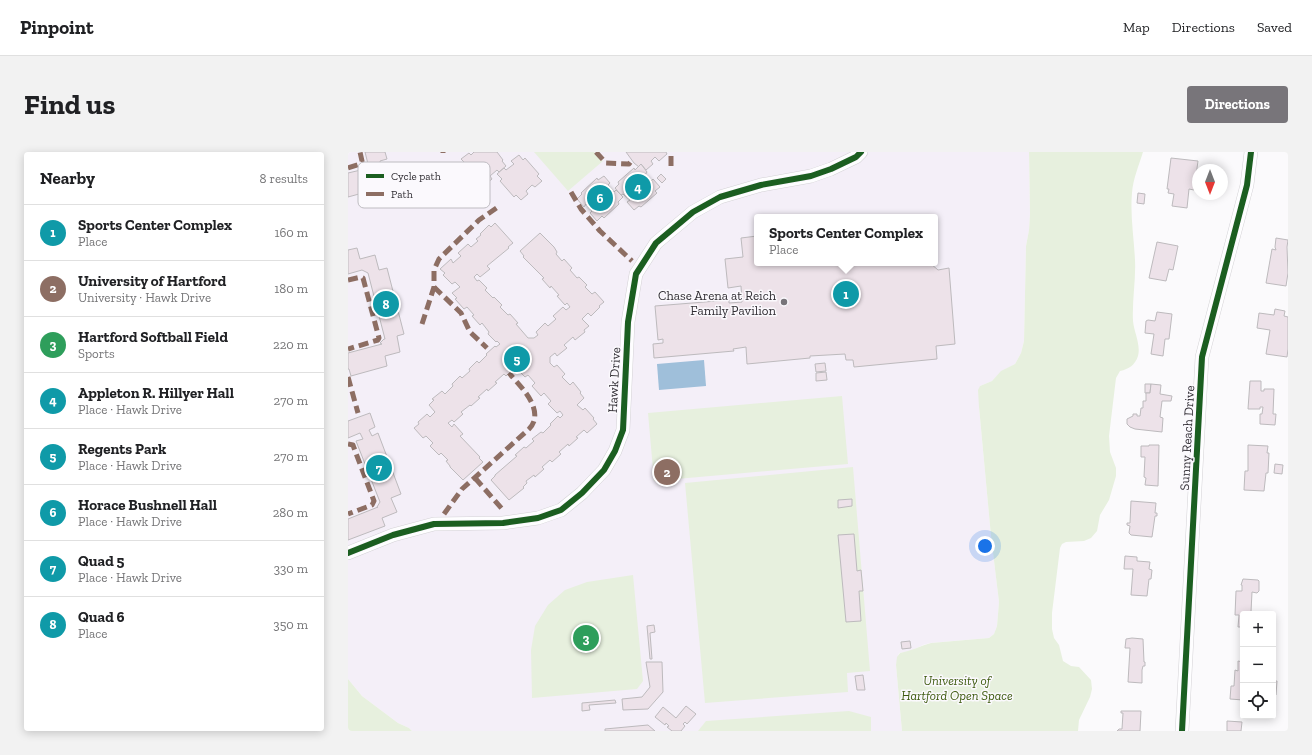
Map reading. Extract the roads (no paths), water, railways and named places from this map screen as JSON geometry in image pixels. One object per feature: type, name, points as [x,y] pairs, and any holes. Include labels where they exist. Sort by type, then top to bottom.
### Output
[{"type":"street","name":"Hawk Drive","points":[[348,553],[394,535],[434,524],[503,522],[538,518],[561,510],[582,493],[604,470],[615,451],[623,430],[628,322],[636,274],[656,243],[693,212],[720,197],[761,185],[811,176],[856,158],[861,152]]},
{"type":"street","name":"Sunny Reach Drive","points":[[1182,731],[1202,357],[1247,185],[1251,152]]},
{"type":"water","points":[[704,360],[706,386],[659,390],[657,364]]},
{"type":"place","name":"Appleton R. Hillyer Hall","points":[[638,187]]},
{"type":"place","name":"Horace Bushnell Hall","points":[[600,198]]},
{"type":"place","name":"Sports Center Complex","points":[[846,294]]},
{"type":"place","name":"Chase Arena at Reich Family Pavilion","points":[[784,302]]},
{"type":"place","name":"Quad 6","points":[[386,304]]},
{"type":"place","name":"Regents Park","points":[[517,359]]},
{"type":"place","name":"Quad 5","points":[[379,468]]},
{"type":"place","name":"University of Hartford","points":[[667,472]]},
{"type":"place","name":"Hartford Softball Field","points":[[586,638]]},
{"type":"park label","name":"University of Hartford Open Space","points":[[957,688]]}]
